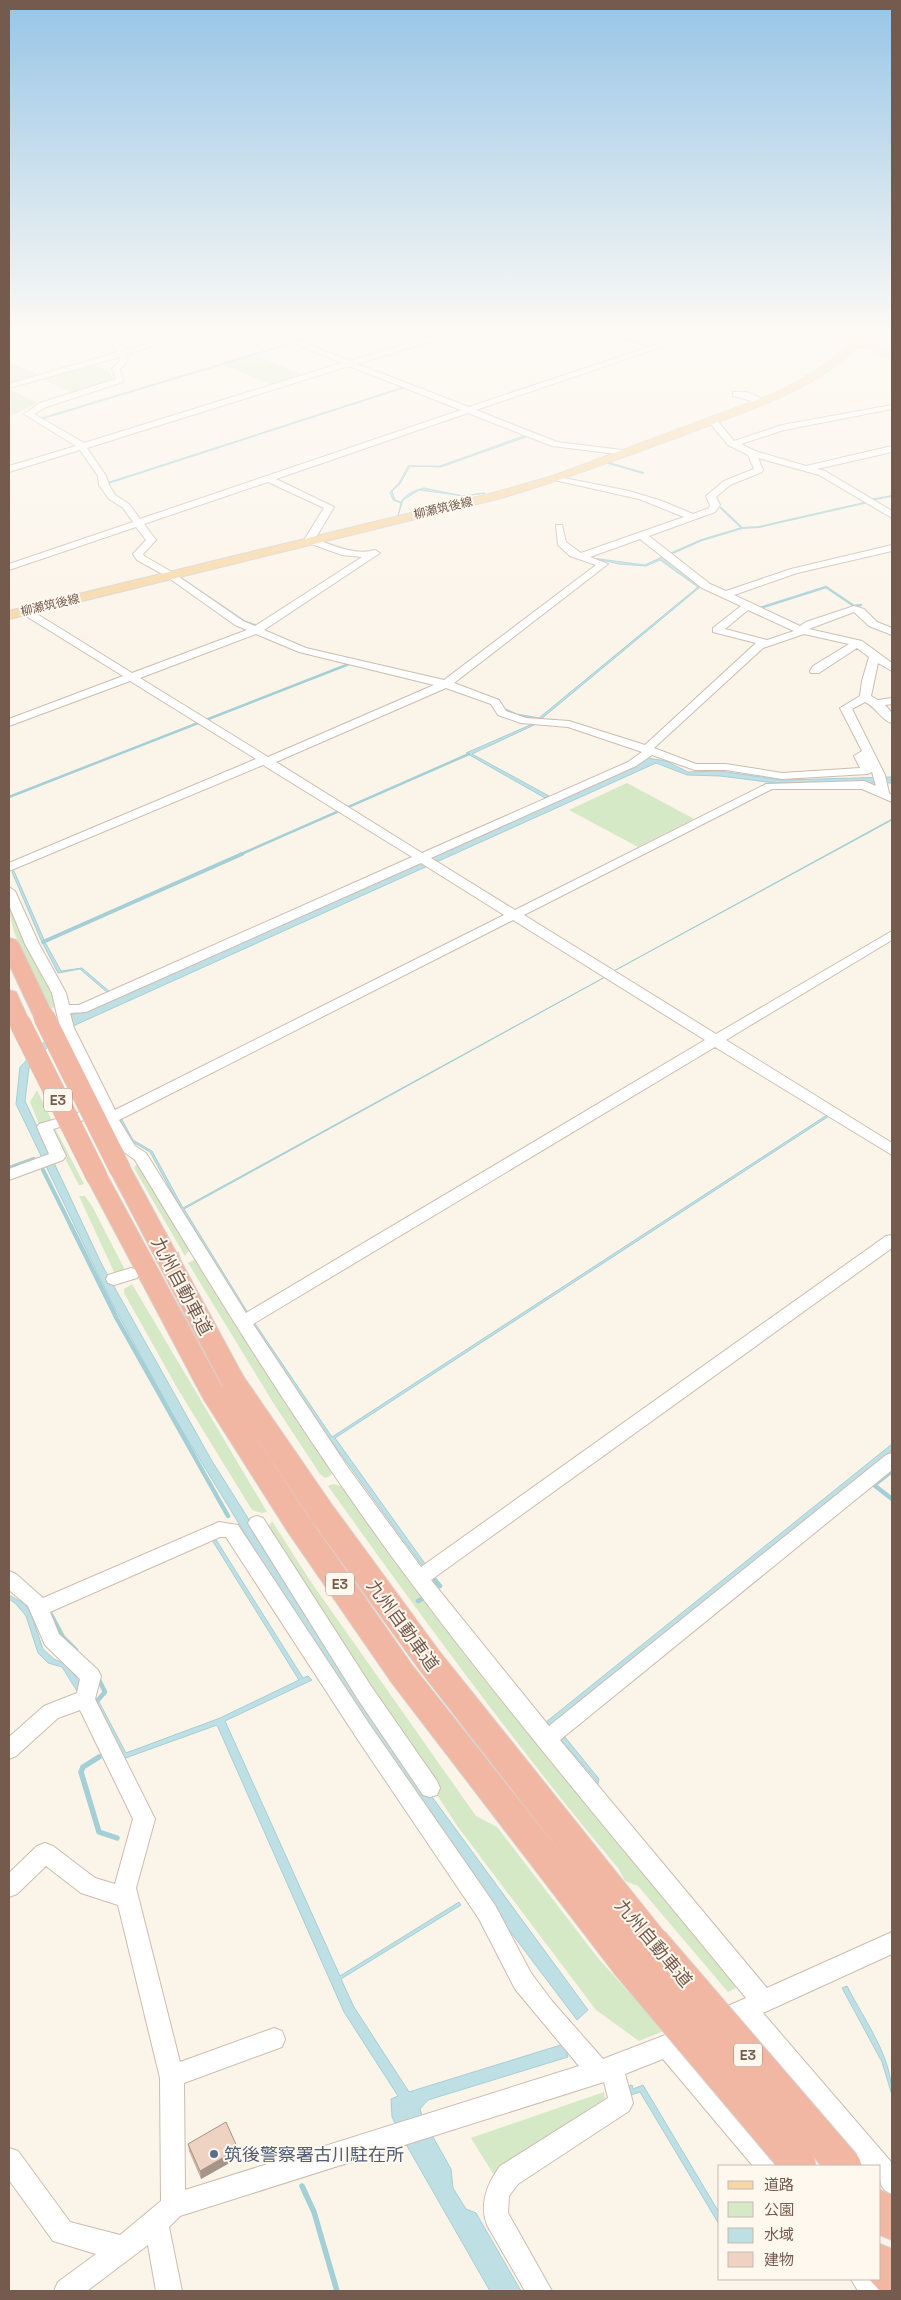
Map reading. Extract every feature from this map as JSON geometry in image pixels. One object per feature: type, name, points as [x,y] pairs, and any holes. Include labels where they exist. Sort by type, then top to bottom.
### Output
[{"type":"highway","name":"九州自動車道","points":[[9,944],[53,1013],[108,1173]]},
{"type":"highway","name":"九州自動車道","points":[[9,996],[20,1023],[108,1173],[212,1392],[298,1524],[402,1674],[640,1953],[843,2165]]},
{"type":"highway","name":"九州自動車道","points":[[640,1953],[798,2165]]},
{"type":"highway","points":[[881,2209],[892,2222]]},
{"type":"highway","points":[[881,2264],[892,2278]]},
{"type":"main road","name":"柳瀬筑後線","points":[[10,612],[25,611],[169,574],[497,496],[557,478],[662,438]]},
{"type":"street","points":[[68,438],[82,447],[102,476],[112,497],[126,506],[136,523],[151,540],[138,554],[140,558],[169,574],[239,623],[303,650],[383,668],[416,679],[446,684],[494,702],[502,713],[525,721],[569,724],[695,767],[726,767],[782,776],[867,771],[860,756],[868,753]]},
{"type":"street","points":[[9,469],[110,438]]},
{"type":"street","points":[[9,567],[384,438]]},
{"type":"street","points":[[543,438],[563,446],[622,453]]},
{"type":"street","points":[[729,438],[734,444],[752,453],[822,473],[892,515]]},
{"type":"street","points":[[734,444],[751,438]]},
{"type":"street","points":[[806,468],[892,449]]},
{"type":"street","points":[[580,557],[643,536],[648,531],[712,510],[715,505],[711,496],[727,483],[758,470],[752,453]]},
{"type":"street","points":[[9,723],[256,630],[374,554],[346,553],[309,540],[329,507],[267,478]]},
{"type":"street","points":[[557,478],[635,494],[668,505],[692,517]]},
{"type":"street","points":[[9,867],[446,684],[603,564],[580,557],[561,543],[559,527]]},
{"type":"street","points":[[643,536],[706,586],[802,631],[856,642],[892,668]]},
{"type":"street","points":[[725,595],[794,572],[892,548]]},
{"type":"street","points":[[748,605],[717,630],[763,642],[760,645]]},
{"type":"street","points":[[53,1013],[81,1009],[632,764],[760,645],[802,631],[810,624],[854,609],[860,611],[873,624],[892,632]]},
{"type":"street","points":[[25,611],[892,1150]]},
{"type":"street","points":[[814,671],[856,642],[866,634],[873,624]]},
{"type":"street","points":[[865,698],[867,681],[878,658],[892,654]]},
{"type":"street","points":[[865,698],[877,703],[892,720]]},
{"type":"street","points":[[865,698],[846,708],[888,797]]},
{"type":"street","points":[[877,703],[892,701]]},
{"type":"street","points":[[879,776],[892,776]]},
{"type":"street","points":[[9,1175],[58,1156],[44,1127],[109,1113],[770,786],[864,785],[888,797]]},
{"type":"street","points":[[9,891],[32,944],[58,993],[53,1013]]},
{"type":"street","points":[[244,1322],[892,935]]},
{"type":"street","points":[[53,1013],[67,1028],[109,1113],[130,1149],[141,1157],[193,1257],[244,1322],[343,1474],[419,1580],[547,1739],[877,2165]]},
{"type":"street","points":[[419,1580],[892,1240]]},
{"type":"street","points":[[114,1279],[131,1274]]},
{"type":"street","points":[[547,1739],[892,1460]]},
{"type":"street","points":[[257,1523],[349,1668],[430,1788]]},
{"type":"street","points":[[38,1609],[219,1529],[231,1530],[363,1731],[487,1912],[523,1981],[544,2009],[607,2076],[621,2103],[509,2176],[498,2190],[494,2204],[496,2216],[539,2291]]},
{"type":"street","points":[[9,1578],[35,1601],[52,1639],[91,1676],[85,1699],[144,1819],[125,1888],[172,2076],[164,2214],[169,2291]]},
{"type":"street","points":[[9,1750],[51,1712],[85,1699]]},
{"type":"street","points":[[9,1887],[45,1853],[89,1886],[128,1898]]},
{"type":"street","points":[[67,2291],[164,2214],[431,2125],[607,2076],[754,2005],[892,1943]]},
{"type":"street","points":[[172,2076],[274,2039]]},
{"type":"street","points":[[668,2047],[768,2165]]},
{"type":"street","points":[[9,2160],[62,2232],[121,2248]]},
{"type":"street","points":[[881,2169],[892,2182]]},
{"type":"street","points":[[865,2280],[874,2291]]},
{"type":"green space","points":[[627,783],[694,819],[638,847],[569,810]]},
{"type":"green space","points":[[9,904],[52,988],[57,1007],[51,1008],[25,957],[14,930]]},
{"type":"green space","points":[[37,1090],[52,1121],[39,1124],[30,1102]]},
{"type":"green space","points":[[55,1128],[84,1184],[82,1185],[79,1185],[51,1132]]},
{"type":"green space","points":[[136,1165],[142,1165],[191,1248],[185,1256],[134,1168]]},
{"type":"green space","points":[[79,1196],[85,1196],[92,1206],[126,1272],[114,1272]]},
{"type":"green space","points":[[194,1260],[198,1261],[336,1468],[330,1476],[325,1478],[320,1474],[274,1404],[188,1263]]},
{"type":"green space","points":[[132,1284],[267,1512],[262,1513],[252,1510],[179,1391],[124,1293],[124,1289]]},
{"type":"green space","points":[[333,1484],[346,1487],[727,1966],[736,1988],[728,1992],[638,1886],[625,1881],[618,1868],[542,1775],[433,1632],[328,1486]]},
{"type":"green space","points":[[272,1521],[311,1582],[476,1816],[497,1827],[598,1958],[664,2031],[639,2041],[596,2010],[458,1827],[270,1535],[269,1526]]},
{"type":"green space","points":[[604,2092],[605,2102],[495,2177],[471,2138]]},
{"type":"water","points":[[517,438],[522,438],[441,467],[410,466],[440,466]]},
{"type":"water","points":[[408,466],[410,466],[400,484],[392,491],[395,500],[401,502],[405,497],[411,493],[424,488],[461,496],[419,490],[403,500],[398,516],[401,503],[393,500],[390,492],[399,483]]},
{"type":"water","points":[[662,557],[700,586],[742,605],[700,587],[540,720],[516,715],[503,708],[517,714],[539,718],[698,587],[660,560],[646,566],[619,564],[592,558],[645,565]]},
{"type":"water","points":[[530,725],[534,725],[472,754],[549,796],[545,798],[466,753]]},
{"type":"water","points":[[647,758],[666,761],[688,772],[720,771],[781,780],[892,777],[892,783],[775,783],[720,776],[687,775],[656,763],[62,1031],[29,1068],[25,1101],[102,1265],[212,1461],[287,1580],[427,1790],[588,2010],[577,2020],[491,1906],[283,1596],[174,1417],[112,1303],[16,1104],[20,1067],[70,1015]]},
{"type":"water","points":[[892,819],[892,820],[612,972]]},
{"type":"water","points":[[14,871],[45,942],[61,971],[82,968],[110,992],[108,993],[80,969],[58,973],[41,940],[12,872]]},
{"type":"water","points":[[605,977],[184,1209],[248,1313],[245,1314],[205,1253],[150,1152],[131,1141],[119,1120],[121,1118],[133,1140],[152,1151],[183,1208]]},
{"type":"water","points":[[827,1115],[829,1116],[335,1438],[426,1565],[423,1567],[294,1390],[252,1324],[254,1322],[332,1437]]},
{"type":"water","points":[[892,1444],[892,1450],[550,1726],[546,1722]]},
{"type":"water","points":[[215,1538],[303,1678],[308,1676],[312,1680],[225,1721],[340,1976],[459,1902],[461,1905],[341,1979],[354,2007],[409,2092],[564,2044],[568,2057],[428,2100],[420,2109],[424,2121],[451,2169],[453,2188],[466,2209],[476,2213],[521,2291],[490,2291],[403,2139],[392,2117],[391,2099],[398,2096],[344,2012],[217,1725],[120,1760],[91,1699],[77,1691],[62,1667],[48,1663],[38,1653],[26,1616],[9,1599],[9,1595],[25,1604],[31,1614],[43,1649],[54,1659],[68,1665],[82,1686],[98,1700],[126,1753],[220,1718],[299,1680],[212,1540]]},
{"type":"water","points":[[565,1737],[599,1779],[597,1788],[593,1787],[596,1780],[561,1740]]},
{"type":"water","points":[[847,1986],[882,2052],[891,2081],[892,2095],[882,2062],[842,1988]]},
{"type":"water","points":[[632,2085],[633,2089],[643,2085],[718,2211],[718,2223],[640,2092],[631,2095],[627,2086]]},
{"type":"building","name":"筑後警察署古川駐在所","points":[[226,2122],[238,2149],[200,2171],[188,2144]]},
{"type":"waterway","points":[[105,484],[246,438]]},
{"type":"waterway","points":[[609,463],[643,473]]},
{"type":"waterway","points":[[723,482],[742,474]]},
{"type":"waterway","points":[[870,500],[892,496]]},
{"type":"waterway","points":[[742,528],[759,527],[864,503]]},
{"type":"waterway","points":[[721,508],[742,528]]},
{"type":"waterway","points":[[670,554],[702,540],[742,528]]},
{"type":"waterway","points":[[176,575],[245,622],[257,626],[260,624]]},
{"type":"waterway","points":[[760,608],[826,587],[854,606],[861,605]]},
{"type":"waterway","points":[[9,797],[349,664]]},
{"type":"waterway","points":[[239,855],[469,754]]},
{"type":"waterway","points":[[43,942],[242,854]]},
{"type":"waterway","points":[[9,1168],[34,1159]]},
{"type":"waterway","points":[[43,1170],[71,1226]]},
{"type":"waterway","points":[[71,1226],[117,1319],[228,1516]]},
{"type":"waterway","points":[[892,1471],[874,1485],[892,1499]]},
{"type":"waterway","points":[[435,1580],[440,1586]]},
{"type":"waterway","points":[[418,1601],[426,1597]]},
{"type":"waterway","points":[[49,1611],[63,1637],[76,1650]]},
{"type":"waterway","points":[[98,1678],[105,1692],[98,1700]]},
{"type":"waterway","points":[[99,1757],[83,1767],[81,1772],[99,1832],[117,1838]]},
{"type":"waterway","points":[[302,2186],[314,2212],[337,2291]]},
{"type":"tunnel","points":[[138,1273],[186,1259]]},
{"type":"place","name":"筑後警察署古川駐在所","points":[[214,2154]]}]
